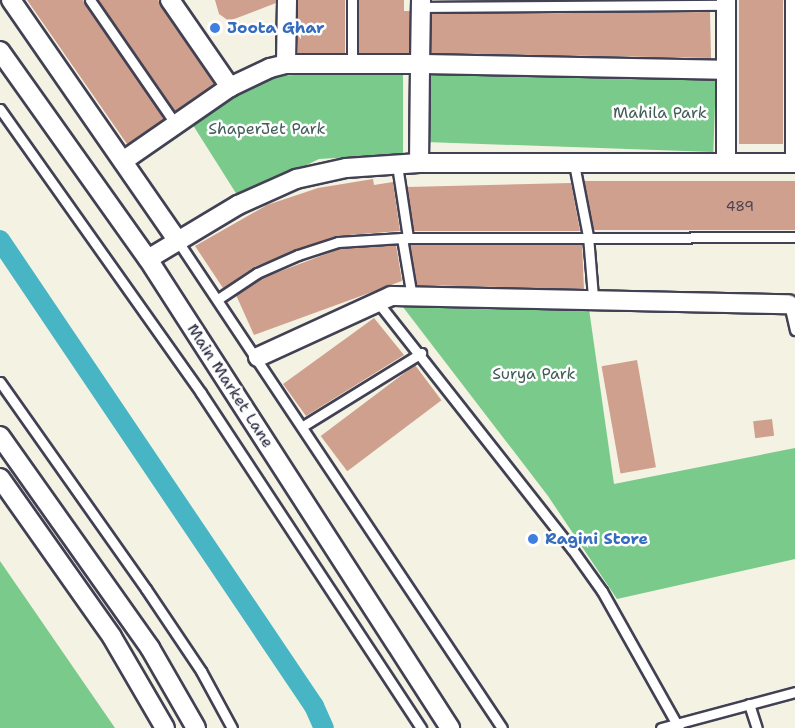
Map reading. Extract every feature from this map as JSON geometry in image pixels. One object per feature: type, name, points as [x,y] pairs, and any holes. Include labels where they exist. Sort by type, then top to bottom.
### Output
[{"type":"street","points":[[11,0],[177,240]]},
{"type":"street","points":[[170,0],[230,87]]},
{"type":"street","points":[[286,64],[287,0]]},
{"type":"street","points":[[726,2],[726,162]]},
{"type":"street","points":[[419,163],[417,109],[420,3]]},
{"type":"street","name":"Main Market Lane","points":[[0,51],[148,259],[450,728]]},
{"type":"street","points":[[123,161],[177,126],[257,68],[286,64],[420,64],[726,70]]},
{"type":"street","points":[[148,259],[238,205],[296,179],[346,168],[419,163],[793,163]]},
{"type":"street","points":[[258,357],[376,300],[412,297],[592,297],[792,304]]},
{"type":"street","points":[[0,436],[150,648],[196,728]]},
{"type":"street","points":[[0,478],[112,637],[165,728]]},
{"type":"lane","points":[[90,0],[177,126]]},
{"type":"lane","points":[[352,0],[352,64]]},
{"type":"lane","points":[[790,0],[793,163]]},
{"type":"lane","points":[[420,3],[726,2]]},
{"type":"lane","points":[[0,109],[201,393],[421,728]]},
{"type":"lane","points":[[574,164],[588,236],[592,297]]},
{"type":"lane","points":[[396,165],[412,297]]},
{"type":"lane","points":[[218,299],[257,273],[298,255],[338,242],[405,238],[795,237]]},
{"type":"lane","points":[[177,240],[258,357],[502,728]]},
{"type":"lane","points":[[376,300],[421,353],[602,591],[678,725]]},
{"type":"lane","points":[[792,304],[795,330]]},
{"type":"lane","points":[[303,426],[421,353]]},
{"type":"lane","points":[[0,382],[201,671],[232,728]]},
{"type":"lane","points":[[661,728],[795,693]]},
{"type":"lane","points":[[749,704],[757,728]]},
{"type":"green space","name":"Mahila Park","points":[[428,70],[716,80],[713,152],[425,142]]},
{"type":"green space","name":"ShaperJet Park","points":[[324,73],[403,75],[403,154],[319,159],[239,198],[191,122],[234,91],[264,77]]},
{"type":"green space","name":"Surya Park","points":[[403,307],[589,309],[614,484],[795,448],[795,559],[617,599],[548,496]]},
{"type":"green space","points":[[0,561],[115,728],[0,728]]},
{"type":"building","points":[[27,0],[83,0],[164,119],[127,144]]},
{"type":"building","points":[[98,0],[158,0],[214,84],[175,111]]},
{"type":"building","points":[[215,0],[276,0],[276,3],[229,21],[219,14]]},
{"type":"building","points":[[298,0],[345,0],[345,53],[298,53]]},
{"type":"building","points":[[359,0],[404,0],[404,11],[410,11],[409,53],[359,53]]},
{"type":"building","points":[[739,0],[783,0],[783,144],[739,144]]},
{"type":"building","points":[[710,12],[711,58],[431,53],[432,14]]},
{"type":"building","points":[[373,179],[374,185],[393,182],[400,231],[336,236],[254,267],[223,288],[195,246],[267,205],[318,188]]},
{"type":"building","points":[[585,181],[795,181],[795,230],[585,230]]},
{"type":"building","points":[[571,183],[580,231],[414,231],[407,187]]},
{"type":"building","points":[[582,244],[584,289],[417,285],[410,245]]},
{"type":"building","points":[[396,245],[402,281],[254,335],[236,295],[260,279],[339,249]]},
{"type":"building","points":[[374,318],[404,355],[306,416],[283,384]]},
{"type":"building","points":[[637,360],[656,467],[620,474],[602,366]]},
{"type":"building","points":[[415,365],[441,400],[347,471],[321,436]]},
{"type":"building","points":[[772,419],[774,436],[755,438],[753,421]]},
{"type":"waterway","points":[[0,240],[314,706],[324,728]]},
{"type":"place","name":"Joota Ghar","points":[[215,28]]},
{"type":"place","name":"Ragini Store","points":[[533,539]]}]
